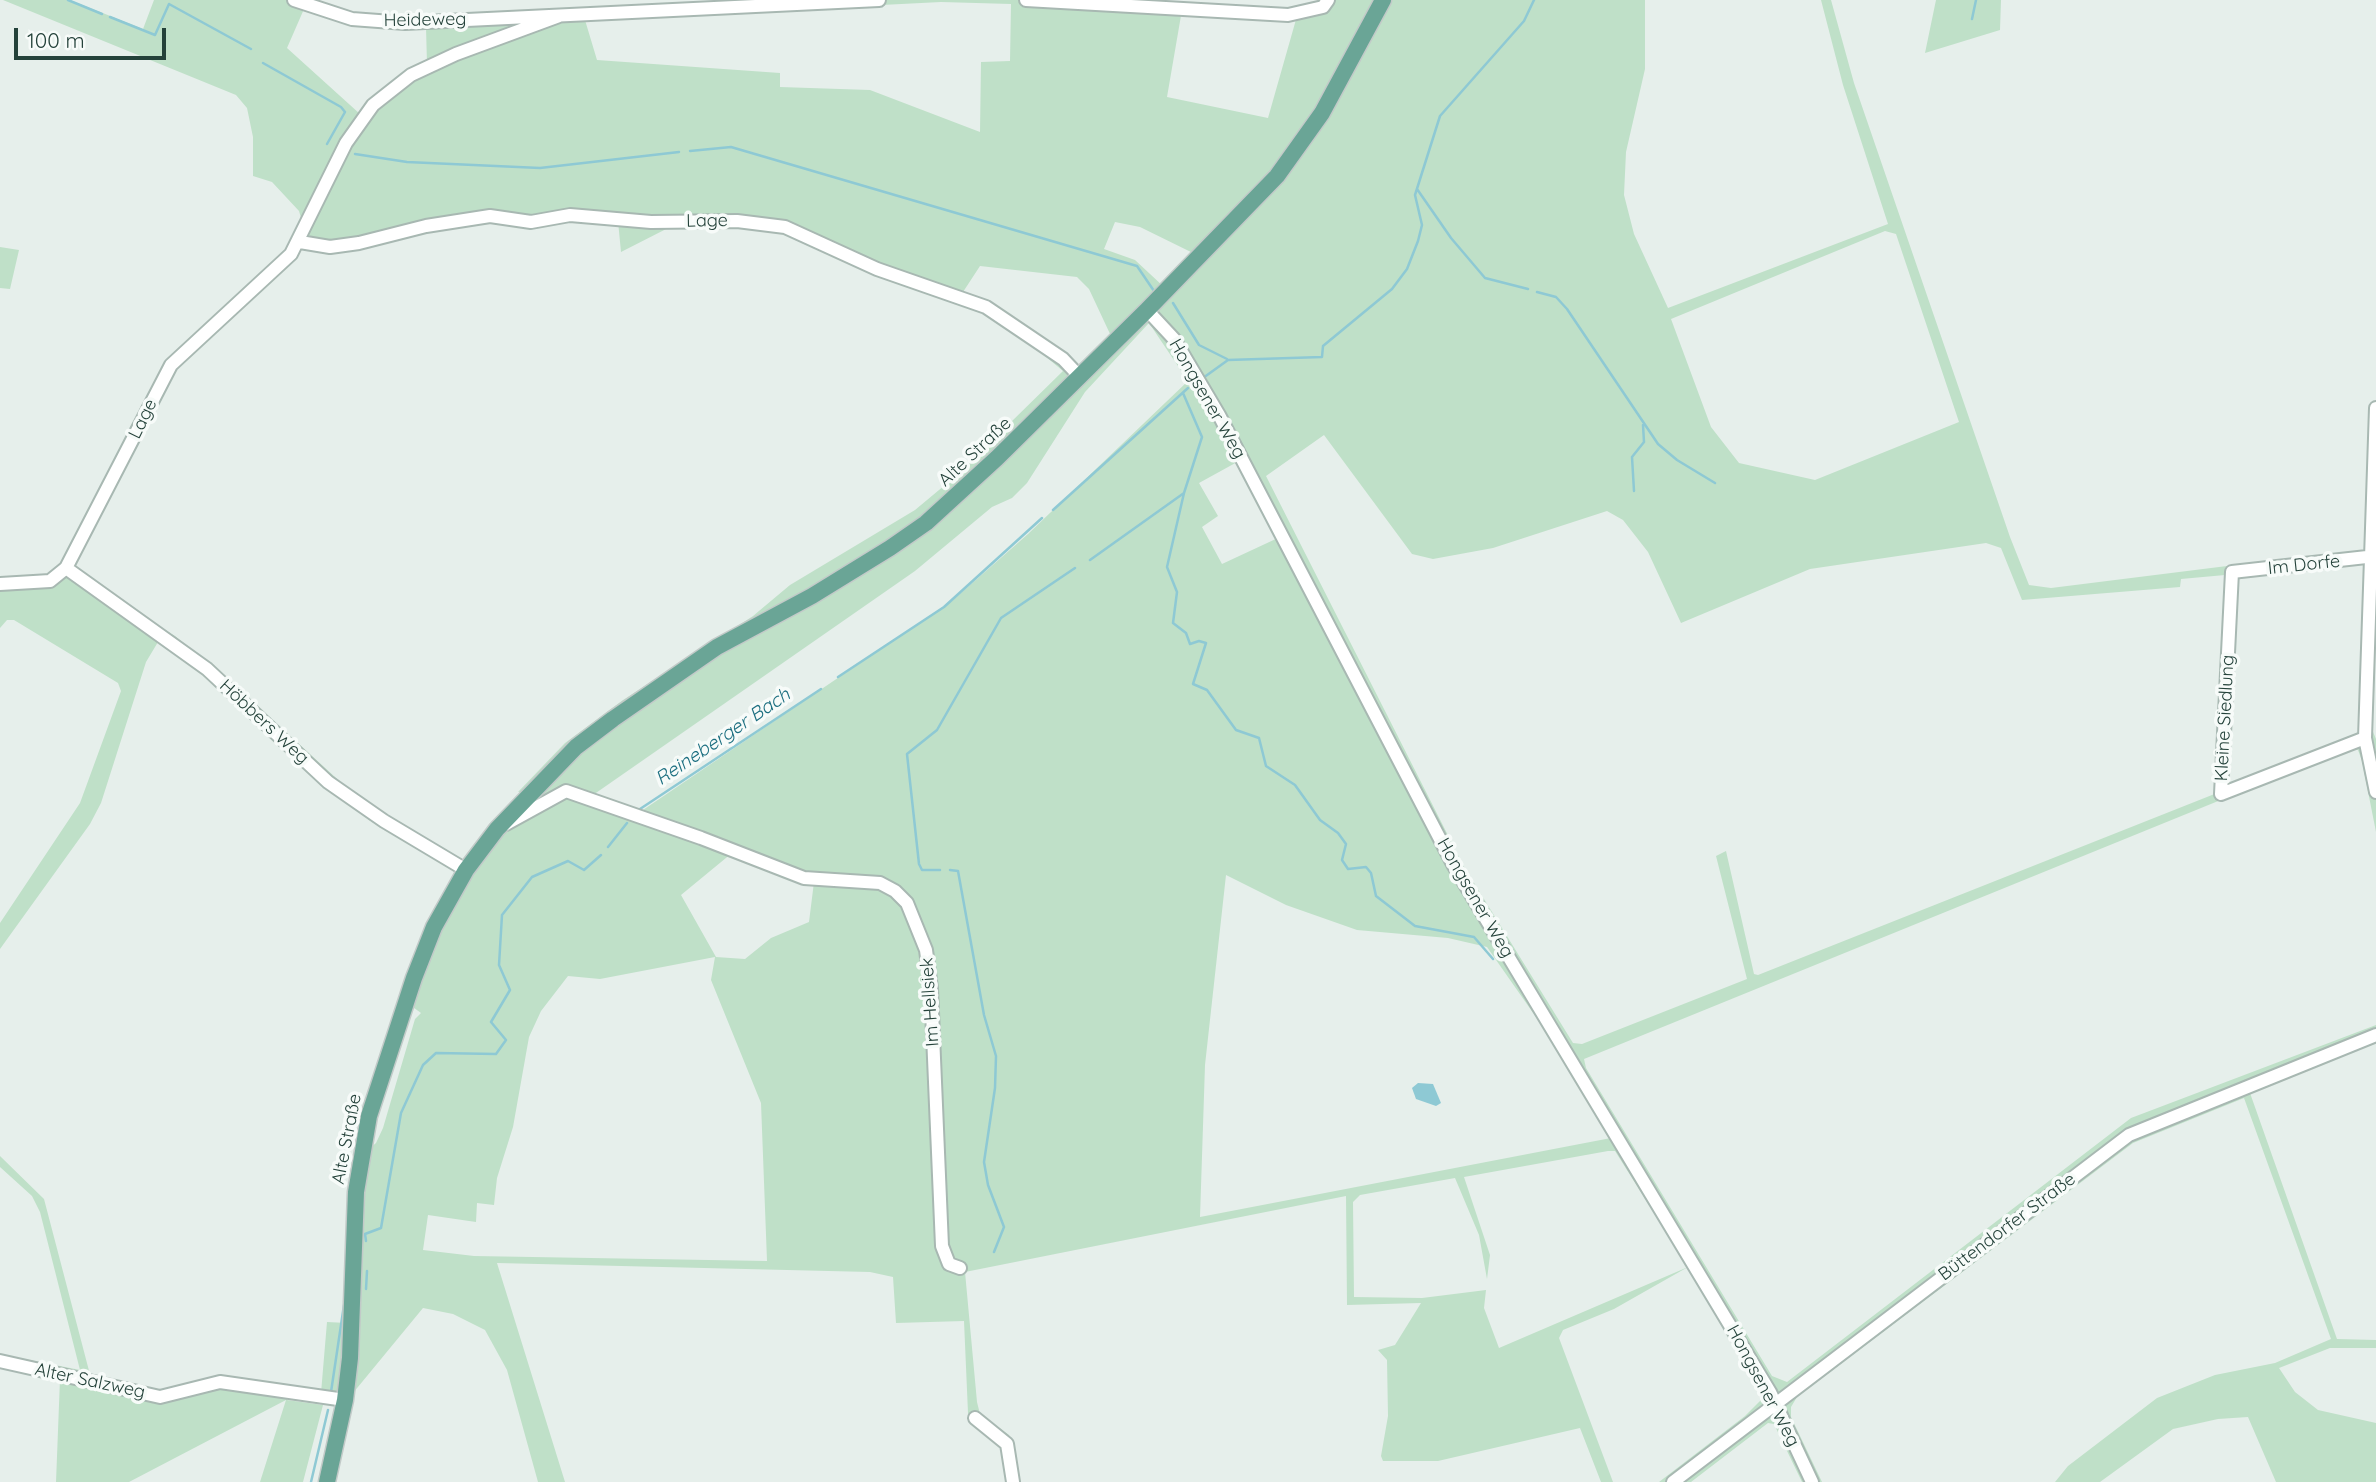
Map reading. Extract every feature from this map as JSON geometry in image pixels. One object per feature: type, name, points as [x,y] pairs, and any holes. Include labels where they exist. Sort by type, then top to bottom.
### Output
[{"type":"main road","name":"Alte Straße","points":[[327,1482],[345,1400],[353,1323],[356,1192],[369,1116],[414,978],[434,927],[466,870],[496,829],[576,747],[717,647],[863,567],[926,523],[1080,377],[1277,176],[1322,113],[1383,0]]},
{"type":"street","name":"Heideweg","points":[[294,0],[352,19],[405,23],[799,1],[879,0]]},
{"type":"street","points":[[1026,0],[1288,15],[1323,6],[1328,0]]},
{"type":"street","name":"Lage","points":[[66,568],[172,365],[291,254],[300,242],[313,208],[346,143],[373,105],[411,75],[456,54],[559,16]]},
{"type":"street","name":"Lage","points":[[300,242],[330,247],[349,245],[426,226],[490,216],[531,222],[570,215],[651,222],[737,221],[785,227],[877,269],[986,307],[1063,359],[1080,377]]},
{"type":"street","name":"Hongsener Weg","points":[[1147,310],[1174,338],[1219,415],[1454,866],[1571,1056],[1775,1402],[1812,1482]]},
{"type":"street","points":[[2376,408],[2365,738],[2376,792]]},
{"type":"street","name":"Im Dorfe","points":[[2232,572],[2373,557]]},
{"type":"street","points":[[0,584],[50,580],[66,568]]},
{"type":"street","name":"Höbbers Weg","points":[[66,568],[207,669],[328,782],[384,821],[466,870]]},
{"type":"street","name":"Kleine Siedlung","points":[[2232,572],[2221,794],[2365,738]]},
{"type":"street","name":"Alte Straße","points":[[496,829],[566,791],[746,856]]},
{"type":"street","name":"Im Hellsiek","points":[[746,856],[804,878],[880,883],[895,891],[907,904],[918,925],[926,950],[931,988],[942,1246],[949,1264],[960,1268]]},
{"type":"street","name":"Büttendorfer Straße","points":[[1673,1482],[2129,1135],[2376,1035]]},
{"type":"street","name":"Alter Salzweg","points":[[0,1361],[160,1396],[219,1382],[345,1400]]},
{"type":"street","points":[[975,1418],[1007,1444],[1013,1482]]},
{"type":"green space","points":[[3,0],[70,0],[143,29],[154,0],[313,0],[354,13],[420,16],[736,0],[1102,0],[1183,4],[1167,97],[1268,118],[1299,9],[1323,0],[1645,0],[1645,69],[1626,152],[1624,195],[1634,234],[1668,308],[1888,224],[1843,85],[1821,0],[1831,0],[1854,83],[2010,537],[2029,585],[2051,588],[2291,558],[2291,569],[2181,579],[2180,587],[2022,600],[2001,548],[1986,543],[1810,569],[1681,623],[1648,552],[1623,520],[1607,511],[1493,548],[1433,559],[1412,554],[1324,435],[1266,476],[1463,865],[1573,1043],[1582,1044],[1747,979],[1716,856],[1726,851],[1754,974],[1758,975],[2212,795],[2371,727],[2376,739],[2376,832],[2362,761],[2358,750],[2351,747],[1584,1059],[1586,1068],[1772,1376],[1787,1382],[2131,1118],[2376,1025],[2376,1042],[2250,1093],[2337,1339],[2376,1340],[2376,1348],[2330,1348],[2279,1368],[2295,1392],[2318,1410],[2376,1423],[2376,1482],[2276,1482],[2248,1417],[2218,1419],[2173,1429],[2100,1482],[2055,1482],[2068,1466],[2157,1398],[2215,1375],[2275,1363],[2331,1339],[2244,1098],[2133,1143],[1797,1397],[1791,1407],[1791,1417],[1822,1482],[1802,1482],[1774,1424],[1768,1423],[1691,1482],[1659,1482],[1745,1416],[1761,1400],[1761,1390],[1688,1267],[1614,1309],[1563,1330],[1559,1338],[1613,1482],[1601,1482],[1580,1428],[1438,1461],[1383,1461],[1381,1456],[1388,1416],[1387,1360],[1378,1350],[1395,1345],[1421,1303],[1347,1305],[1346,1196],[965,1272],[980,1414],[1009,1435],[1012,1445],[1004,1446],[973,1424],[968,1413],[964,1321],[896,1323],[893,1277],[870,1272],[497,1263],[565,1482],[538,1482],[507,1370],[485,1330],[453,1314],[423,1308],[353,1393],[362,1255],[351,1254],[369,1149],[376,1143],[383,1128],[415,1019],[421,1013],[410,1005],[449,911],[470,874],[535,791],[518,792],[565,743],[623,700],[753,616],[790,585],[915,510],[957,475],[1063,371],[1003,321],[983,310],[874,274],[783,233],[735,226],[674,225],[621,252],[618,221],[507,219],[430,228],[388,242],[331,252],[302,246],[306,235],[299,211],[272,182],[253,176],[253,137],[247,108],[236,95]],"holes":[[[941,2],[1011,4],[1010,61],[981,62],[980,132],[870,90],[780,87],[780,73],[597,60],[585,20]],[[304,9],[350,22],[394,28],[426,27],[427,64],[360,114],[287,48]],[[1115,222],[1140,227],[1197,255],[1164,287],[1135,260],[1104,249]],[[1885,231],[1896,234],[1959,422],[1815,480],[1739,463],[1711,427],[1671,319]],[[980,266],[1077,277],[1089,289],[1111,336],[1077,368],[963,292]],[[1149,323],[1188,381],[1028,534],[953,600],[640,812],[593,795],[915,571],[992,507],[1012,498],[1027,483],[1085,392]],[[1239,461],[1280,537],[1222,564],[1202,527],[1218,516],[1199,483]],[[732,853],[814,882],[809,922],[771,938],[745,959],[716,957],[681,895]],[[1226,875],[1286,905],[1357,930],[1448,938],[1487,947],[1552,1040],[1611,1138],[1200,1217],[1205,1065]],[[715,957],[711,980],[761,1103],[767,1261],[474,1256],[423,1250],[428,1215],[476,1222],[477,1203],[494,1205],[497,1178],[513,1127],[529,1037],[541,1011],[568,976],[600,979]],[[1615,1151],[1688,1267],[1499,1348],[1484,1308],[1486,1290],[1422,1298],[1354,1297],[1353,1202],[1360,1195],[1455,1178],[1479,1235],[1487,1279],[1490,1255],[1464,1177]]]},
{"type":"green space","points":[[1936,0],[2001,0],[2000,30],[1925,53]]},
{"type":"green space","points":[[0,247],[19,250],[10,289],[0,288]]},
{"type":"green space","points":[[59,568],[175,636],[230,681],[358,798],[462,862],[455,872],[369,820],[337,795],[202,674],[158,642],[146,662],[101,803],[90,824],[0,949],[0,923],[80,803],[121,691],[118,683],[14,620],[7,620],[0,628],[0,576],[42,576]]},
{"type":"green space","points":[[0,1156],[44,1199],[93,1386],[152,1400],[225,1388],[287,1395],[287,1400],[323,1405],[303,1482],[260,1482],[286,1400],[129,1482],[56,1482],[60,1379],[0,1365],[0,1354],[80,1370],[40,1212],[32,1196],[0,1167]]},
{"type":"green space","points":[[327,1322],[347,1323],[338,1395],[321,1393]]},
{"type":"water","points":[[1418,1083],[1433,1084],[1441,1103],[1436,1106],[1416,1099],[1412,1088]]},
{"type":"waterway","points":[[68,0],[102,14]]},
{"type":"waterway","name":"Reineberger Bach","points":[[1203,378],[1228,360],[1322,357],[1323,346],[1392,289],[1407,269],[1418,241],[1422,225],[1415,195],[1440,116],[1524,21],[1534,0]]},
{"type":"waterway","points":[[1972,19],[1976,0]]},
{"type":"waterway","points":[[110,17],[155,35],[169,4],[251,49]]},
{"type":"waterway","points":[[263,63],[341,107],[345,112],[327,144]]},
{"type":"waterway","points":[[690,151],[731,147],[1137,266],[1154,291]]},
{"type":"waterway","points":[[355,154],[407,162],[540,168],[679,152]]},
{"type":"waterway","points":[[1417,189],[1451,238],[1485,278],[1528,289]]},
{"type":"waterway","points":[[1537,292],[1556,297],[1567,309],[1658,444],[1677,460],[1715,483]]},
{"type":"waterway","points":[[1173,303],[1199,345],[1227,359]]},
{"type":"waterway","name":"Reineberger Bach","points":[[1053,510],[1188,388]]},
{"type":"waterway","points":[[1090,560],[1184,493],[1202,437],[1183,393]]},
{"type":"waterway","points":[[1634,491],[1632,457],[1644,442],[1643,425]]},
{"type":"waterway","points":[[1184,493],[1167,567],[1177,592],[1173,623],[1186,633],[1190,644],[1199,641],[1206,643],[1193,684],[1207,690],[1236,730],[1259,738],[1266,766],[1295,785],[1320,820],[1338,833],[1346,844],[1342,860],[1348,869],[1366,867],[1371,873],[1376,896],[1415,926],[1474,937],[1493,959]]},
{"type":"waterway","name":"Reineberger Bach","points":[[838,677],[944,607],[1042,518]]},
{"type":"waterway","points":[[940,870],[922,870],[919,864],[907,754],[937,730],[1001,618],[1075,568]]},
{"type":"waterway","name":"Reineberger Bach","points":[[640,809],[821,689]]},
{"type":"waterway","name":"Reineberger Bach","points":[[608,847],[627,823]]},
{"type":"waterway","name":"Reineberger Bach","points":[[366,1241],[365,1234],[381,1228],[401,1113],[423,1065],[436,1053],[496,1054],[506,1040],[491,1022],[510,990],[499,965],[502,915],[532,877],[568,861],[584,870],[601,855]]},
{"type":"waterway","points":[[950,870],[958,871],[984,1015],[996,1056],[995,1088],[984,1162],[988,1185],[1004,1227],[994,1252]]},
{"type":"waterway","name":"Reineberger Bach","points":[[366,1289],[367,1271]]},
{"type":"waterway","name":"Reineberger Bach","points":[[331,1392],[344,1305]]},
{"type":"waterway","name":"Reineberger Bach","points":[[311,1482],[328,1410]]}]
